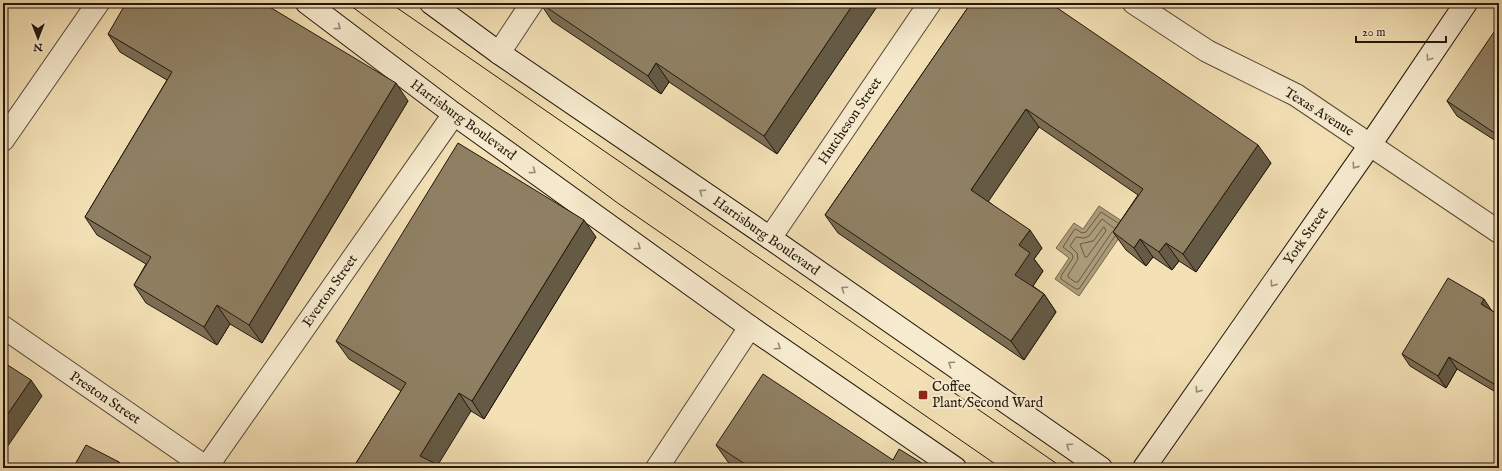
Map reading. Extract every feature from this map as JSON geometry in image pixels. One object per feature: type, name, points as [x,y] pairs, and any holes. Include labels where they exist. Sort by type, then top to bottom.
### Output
[{"type":"main road","points":[[3,140],[98,3]]},
{"type":"main road","name":"Harrisburg Boulevard","points":[[307,3],[454,114],[750,327],[955,468]]},
{"type":"main road","name":"Harrisburg Boulevard","points":[[432,3],[498,53],[770,238],[1101,468]]},
{"type":"main road","points":[[498,53],[532,3]]},
{"type":"main road","name":"Hutcheson Street","points":[[770,238],[930,3]]},
{"type":"main road","name":"Texas Avenue","points":[[1134,3],[1207,51],[1296,95],[1499,232]]},
{"type":"main road","name":"York Street","points":[[1144,468],[1370,145],[1466,3]]},
{"type":"main road","name":"Everton Street","points":[[207,468],[454,114]]},
{"type":"main road","points":[[657,468],[750,327]]},
{"type":"main road","name":"Preston Street","points":[[3,328],[207,468]]},
{"type":"water","points":[[1099,206],[1128,225],[1079,296],[1055,279],[1069,258],[1056,248],[1074,223],[1083,229]]},
{"type":"building","points":[[126,3],[201,3],[204,5],[205,3],[263,3],[396,83],[249,325],[217,305],[204,327],[134,285],[151,257],[85,217],[172,72],[108,34]]},
{"type":"building","points":[[540,3],[854,3],[764,136],[656,63],[648,76]]},
{"type":"building","points":[[971,3],[1050,3],[1258,145],[1183,254],[1166,243],[1159,252],[1140,239],[1134,248],[1113,232],[1143,189],[1026,109],[971,190],[1030,230],[1019,245],[1030,253],[1015,275],[1044,294],[1011,341],[825,215]]},
{"type":"building","points":[[1494,32],[1499,36],[1499,136],[1447,101]]},
{"type":"building","points":[[458,143],[584,220],[472,401],[459,393],[420,456],[444,468],[353,468],[406,383],[336,341]]},
{"type":"building","points":[[1448,278],[1484,299],[1481,304],[1499,315],[1499,387],[1449,357],[1438,376],[1402,354]]},
{"type":"building","points":[[3,362],[31,380],[3,421]]},
{"type":"building","points":[[763,374],[893,460],[899,449],[930,468],[751,468],[716,445]]},
{"type":"building","points":[[86,445],[119,462],[116,468],[73,468]]},
{"type":"tram line","points":[[347,3],[619,204],[1001,468]]},
{"type":"tram line","points":[[390,3],[1063,468]]},
{"type":"place","name":"Coffee Plant/Second Ward","points":[[923,395]]}]
